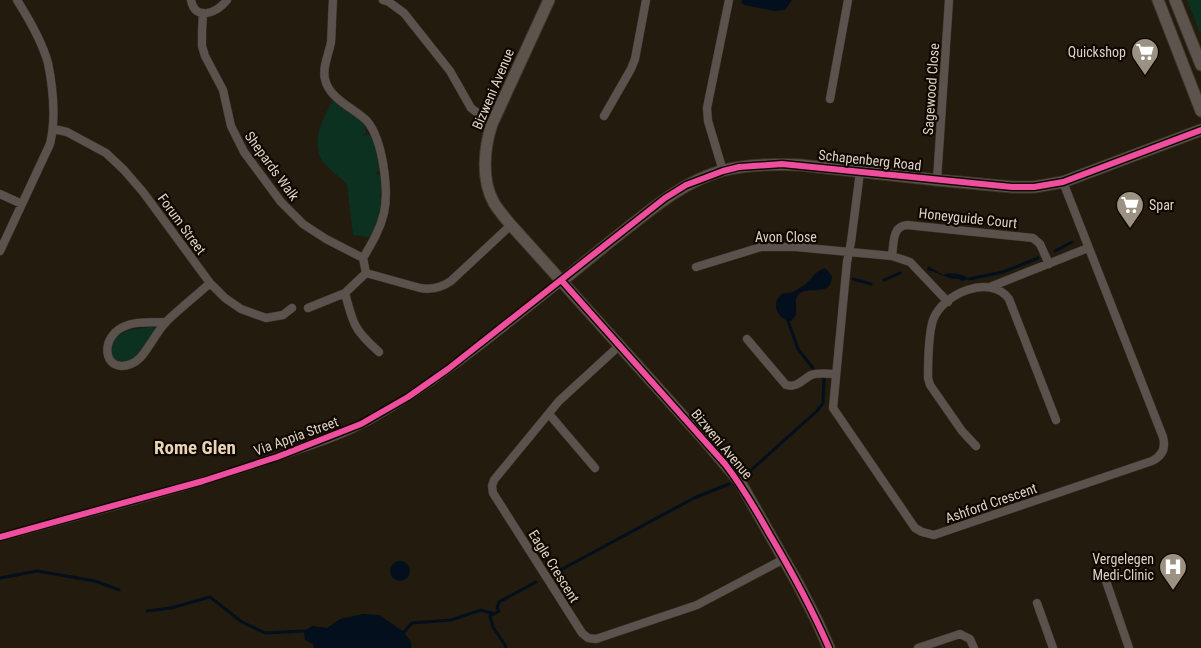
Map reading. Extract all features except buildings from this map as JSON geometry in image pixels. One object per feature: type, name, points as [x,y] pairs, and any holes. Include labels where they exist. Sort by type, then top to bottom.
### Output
[{"type":"street","points":[[0,252],[50,144],[54,129],[48,62],[38,37],[17,0]]},
{"type":"street","points":[[191,0],[192,5],[198,11],[209,14],[216,11],[226,0]]},
{"type":"street","points":[[332,0],[331,42],[324,70],[325,80],[335,96],[368,123],[375,134],[380,150],[385,184],[384,211],[378,232],[363,258],[366,273]]},
{"type":"street","points":[[383,0],[404,13],[437,53],[457,82],[471,108],[492,124]]},
{"type":"street","name":"Bizweni Avenue","points":[[549,0],[492,124],[486,145],[484,165],[493,202],[511,225],[735,476],[784,559],[829,648]]},
{"type":"street","points":[[604,116],[635,59],[646,0]]},
{"type":"street","points":[[719,0],[729,1],[707,108],[708,121],[723,171]]},
{"type":"street","points":[[830,99],[848,0]]},
{"type":"street","name":"Sagewood Close","points":[[937,180],[949,0]]},
{"type":"street","points":[[1158,0],[1201,111]]},
{"type":"street","points":[[1175,0],[1201,65]]},
{"type":"street","name":"Shepards Walk","points":[[203,13],[202,32],[205,56],[223,90],[231,126],[244,152],[281,202],[297,219],[313,231],[363,258]]},
{"type":"street","name":"Forum Street","points":[[54,129],[67,132],[112,158],[143,192],[210,283],[225,298],[241,309],[266,318],[283,315],[292,308]]},
{"type":"street","name":"Schapenberg Road","points":[[562,281],[665,198],[686,186],[723,171],[739,167],[782,164],[1019,187],[1042,186],[1063,182],[1201,130]]},
{"type":"street","name":"Ashford Crescent","points":[[860,172],[835,374],[833,408],[836,415],[916,528],[934,535],[1152,461],[1159,456],[1163,449],[1163,437],[1063,182]]},
{"type":"street","points":[[0,194],[22,204]]},
{"type":"street","name":"Honeyguide Court","points":[[892,256],[896,231],[900,226],[907,224],[1033,238],[1040,244],[1049,264]]},
{"type":"street","points":[[366,273],[420,288],[440,287],[451,281],[511,225]]},
{"type":"street","name":"Avon Close","points":[[696,267],[761,247],[796,247],[892,256],[910,262],[948,302]]},
{"type":"street","points":[[976,446],[962,431],[930,385],[928,378],[933,320],[948,302],[963,291],[990,287],[1088,248]]},
{"type":"street","points":[[308,308],[345,293],[366,273]]},
{"type":"street","name":"Via Appia Street","points":[[0,537],[202,481],[348,431],[432,380],[562,281]]},
{"type":"street","points":[[166,322],[138,323],[120,328],[108,340],[107,354],[110,360],[121,366],[137,361],[166,322],[210,283]]},
{"type":"street","points":[[990,287],[1000,290],[1009,299],[1056,420]]},
{"type":"street","points":[[345,293],[355,326],[361,336],[379,352]]},
{"type":"street","points":[[747,339],[786,385],[795,386],[818,373],[835,374]]},
{"type":"street","name":"Eagle Crescent","points":[[620,345],[578,383],[549,414],[494,480],[492,490],[584,636],[592,639],[600,638],[689,608],[784,559]]},
{"type":"street","points":[[549,414],[594,468]]},
{"type":"street","points":[[1104,578],[1129,648]]},
{"type":"street","points":[[1037,603],[1053,648]]},
{"type":"street","points":[[918,648],[960,634],[970,639],[974,648]]},
{"type":"green space","points":[[1187,0],[1201,0],[1201,35]]},
{"type":"green space","points":[[334,99],[359,117],[365,126],[366,132],[364,136],[368,134],[374,138],[381,168],[380,172],[377,171],[376,173],[383,177],[383,192],[380,193],[382,210],[373,236],[353,235],[347,184],[325,165],[319,154],[318,138],[322,122]]},
{"type":"green space","points":[[155,328],[155,331],[137,355],[125,362],[118,361],[111,356],[111,347],[114,341],[123,332]]},
{"type":"water","points":[[742,0],[792,0],[785,10],[774,11],[744,5],[741,2]]},
{"type":"water","points":[[928,266],[943,275],[957,274],[969,279],[961,281],[945,277],[927,270]]},
{"type":"water","points":[[825,268],[832,276],[828,287],[802,292],[796,299],[796,315],[791,321],[782,318],[777,311],[776,303],[782,294],[793,292],[803,286],[818,271]]},
{"type":"water","points":[[400,561],[407,564],[410,571],[407,578],[400,581],[393,578],[390,571],[393,564]]},
{"type":"water","points":[[363,614],[379,615],[404,632],[411,642],[411,648],[314,648],[313,644],[305,640],[304,631],[312,626],[327,628],[340,619]]},
{"type":"waterway","points":[[1055,251],[1072,242]]},
{"type":"waterway","points":[[969,279],[1003,272],[1038,258]]},
{"type":"waterway","points":[[884,280],[900,273]]},
{"type":"waterway","points":[[853,279],[871,284]]},
{"type":"waterway","points":[[788,321],[798,349],[813,368]]},
{"type":"waterway","points":[[750,471],[817,411],[823,403],[824,379]]},
{"type":"waterway","points":[[553,574],[694,498],[729,484]]},
{"type":"waterway","points":[[0,578],[37,571],[95,581],[119,590]]},
{"type":"waterway","points":[[506,648],[493,627],[490,616],[499,611],[497,608],[499,602],[536,582]]},
{"type":"waterway","points":[[147,611],[171,608],[210,597],[242,622],[265,633],[304,631]]},
{"type":"waterway","points":[[404,632],[412,623],[451,620],[481,610],[494,614]]},
{"type":"cycle path","points":[[0,537],[203,481],[277,457],[361,424],[408,397],[448,369],[665,198],[686,185],[723,171],[739,167],[782,164],[1012,187],[1034,187],[1063,182],[1201,130]]},
{"type":"cycle path","points":[[562,281],[731,472],[754,507],[786,563],[809,605],[829,648]]},
{"type":"place","name":"Quickshop","points":[[1145,76]]},
{"type":"place","name":"Spar","points":[[1130,229]]},
{"type":"place","name":"Vergelegen Medi-Clinic","points":[[1173,591]]},
{"type":"district","name":"Rome Glen","points":[[195,447]]}]
